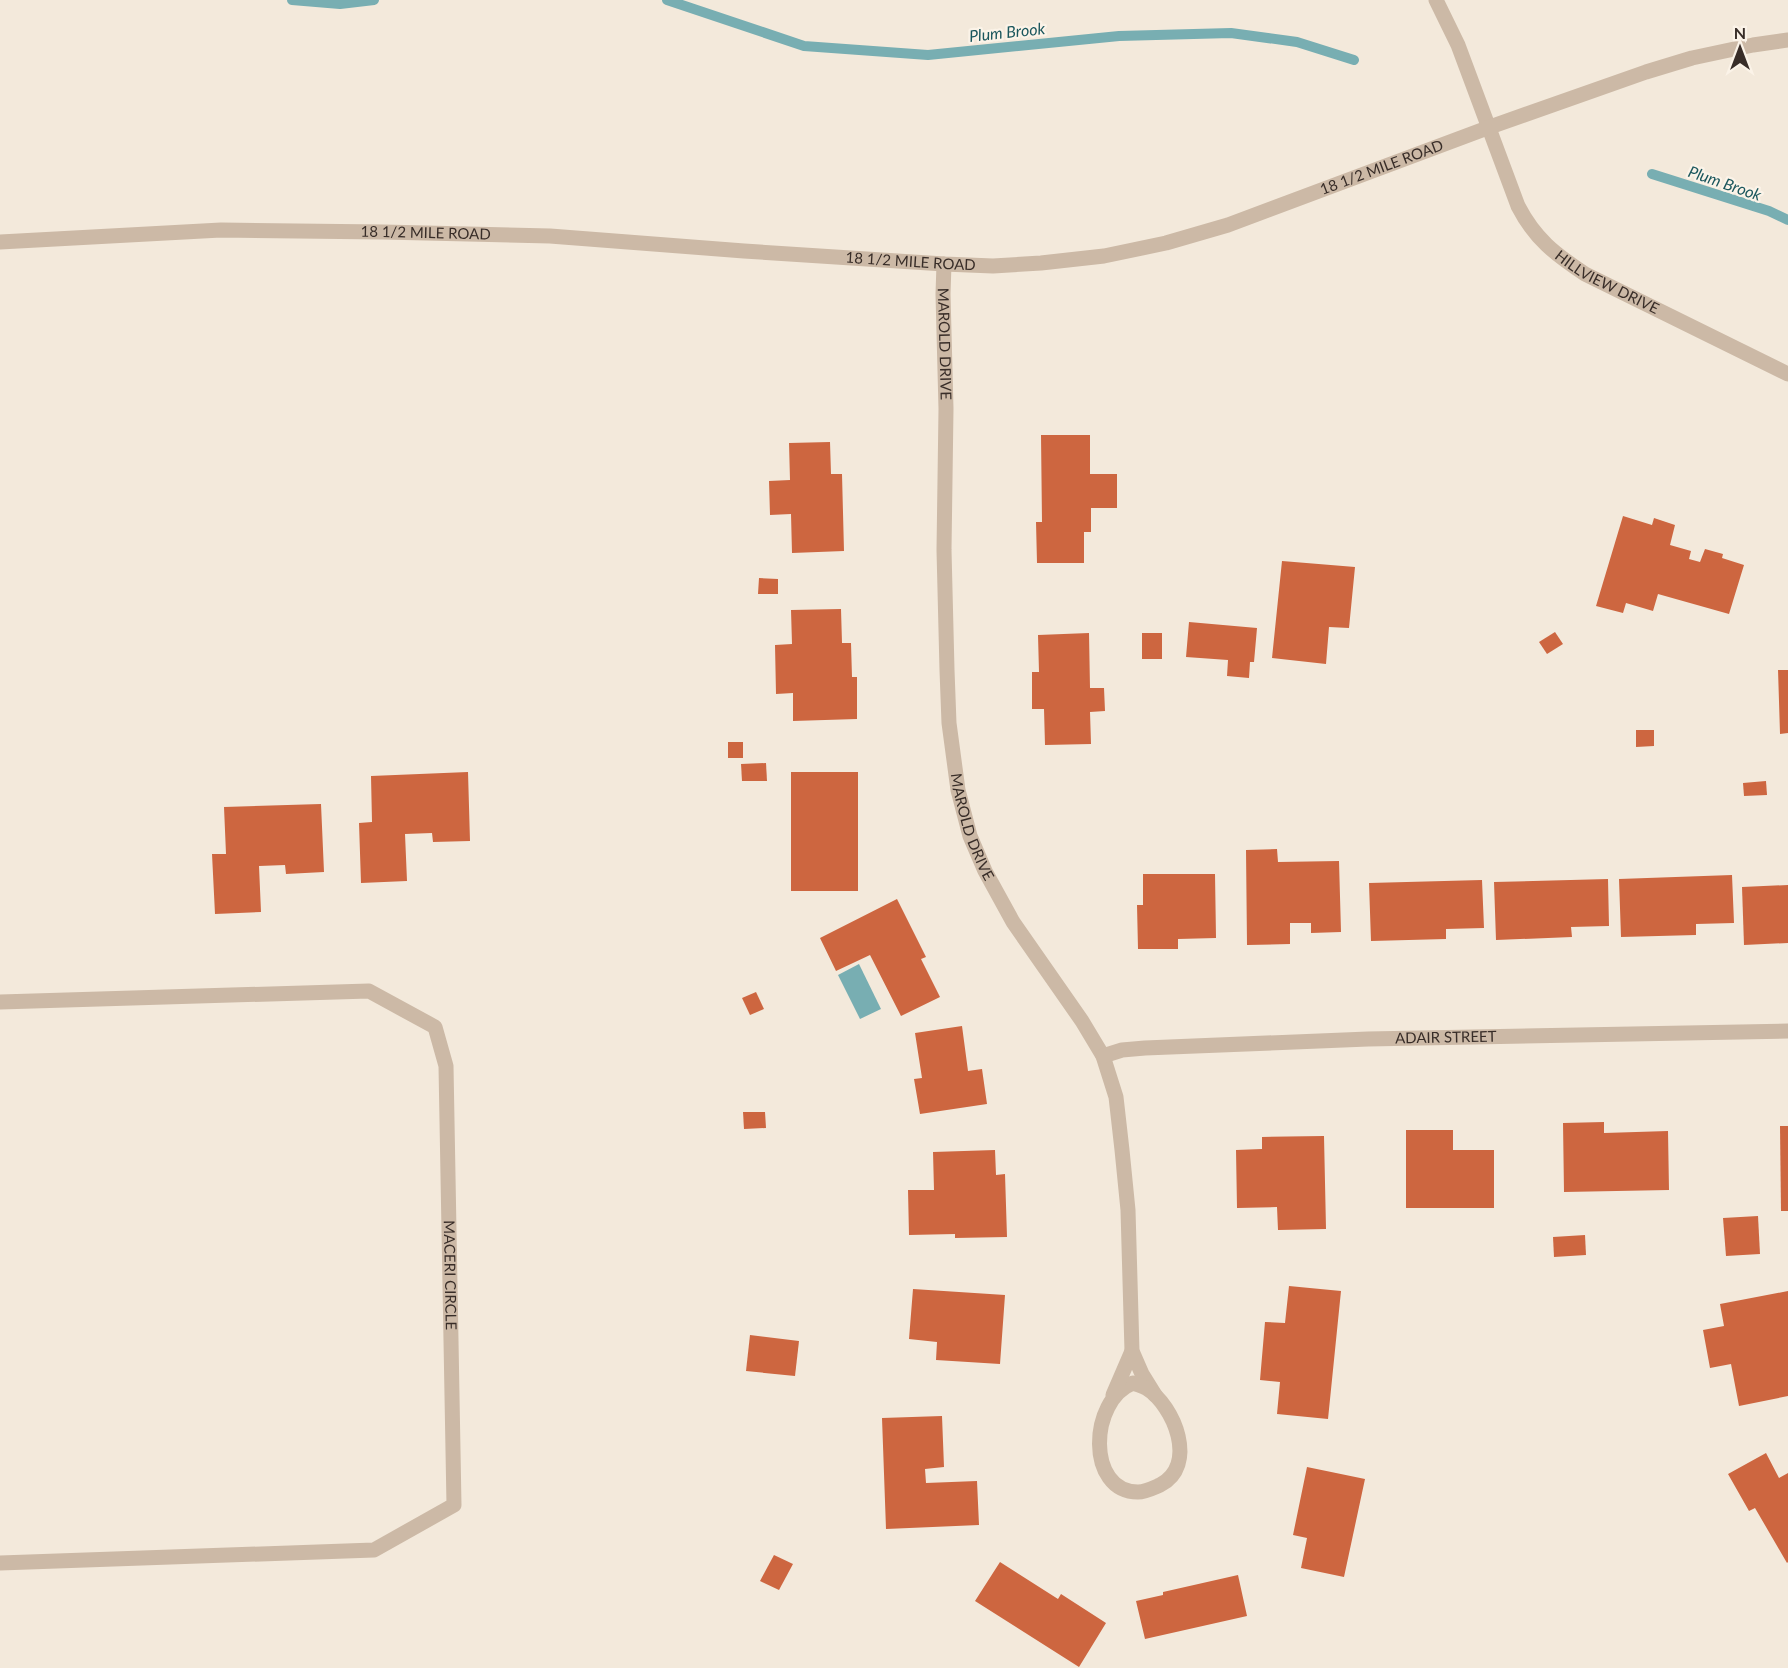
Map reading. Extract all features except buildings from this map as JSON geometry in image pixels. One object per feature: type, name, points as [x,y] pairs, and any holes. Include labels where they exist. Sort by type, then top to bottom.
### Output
[{"type":"street","name":"HILLVIEW DRIVE","points":[[1436,0],[1455,38],[1518,206],[1527,224],[1541,241],[1558,256],[1585,274],[1788,374]]},
{"type":"street","name":"18 1/2 MILE ROAD","points":[[0,242],[221,230],[549,236],[744,251],[993,266],[1104,256],[1166,243],[1228,225],[1490,127],[1646,72],[1692,58],[1788,40]]},
{"type":"street","name":"MAROLD DRIVE","points":[[944,264],[946,670],[949,723],[957,790],[970,836],[990,882],[1013,922],[1082,1021],[1103,1056],[1116,1097],[1128,1210],[1132,1351],[1142,1374],[1173,1422],[1179,1437],[1180,1454],[1176,1470],[1165,1482],[1153,1489],[1138,1492],[1123,1490],[1112,1481],[1103,1466],[1098,1449],[1100,1432],[1132,1351]]},
{"type":"street","name":"MACERI CIRCLE","points":[[0,1002],[369,991],[435,1027],[446,1066],[454,1505],[374,1550],[0,1563]]},
{"type":"street","name":"ADAIR STREET","points":[[1103,1056],[1122,1050],[1145,1048],[1368,1039],[1788,1030]]},
{"type":"street","points":[[1112,1399],[1123,1387],[1133,1383],[1145,1387],[1155,1395]]},
{"type":"water","points":[[859,964],[881,1009],[860,1019],[838,975]]},
{"type":"waterway","name":"Plum Brook","points":[[292,0],[340,4],[374,0]]},
{"type":"waterway","name":"Plum Brook","points":[[667,0],[804,46],[928,55],[1119,36],[1231,33],[1297,42],[1354,60]]},
{"type":"waterway","name":"Plum Brook","points":[[1652,174],[1769,211],[1788,220]]}]
